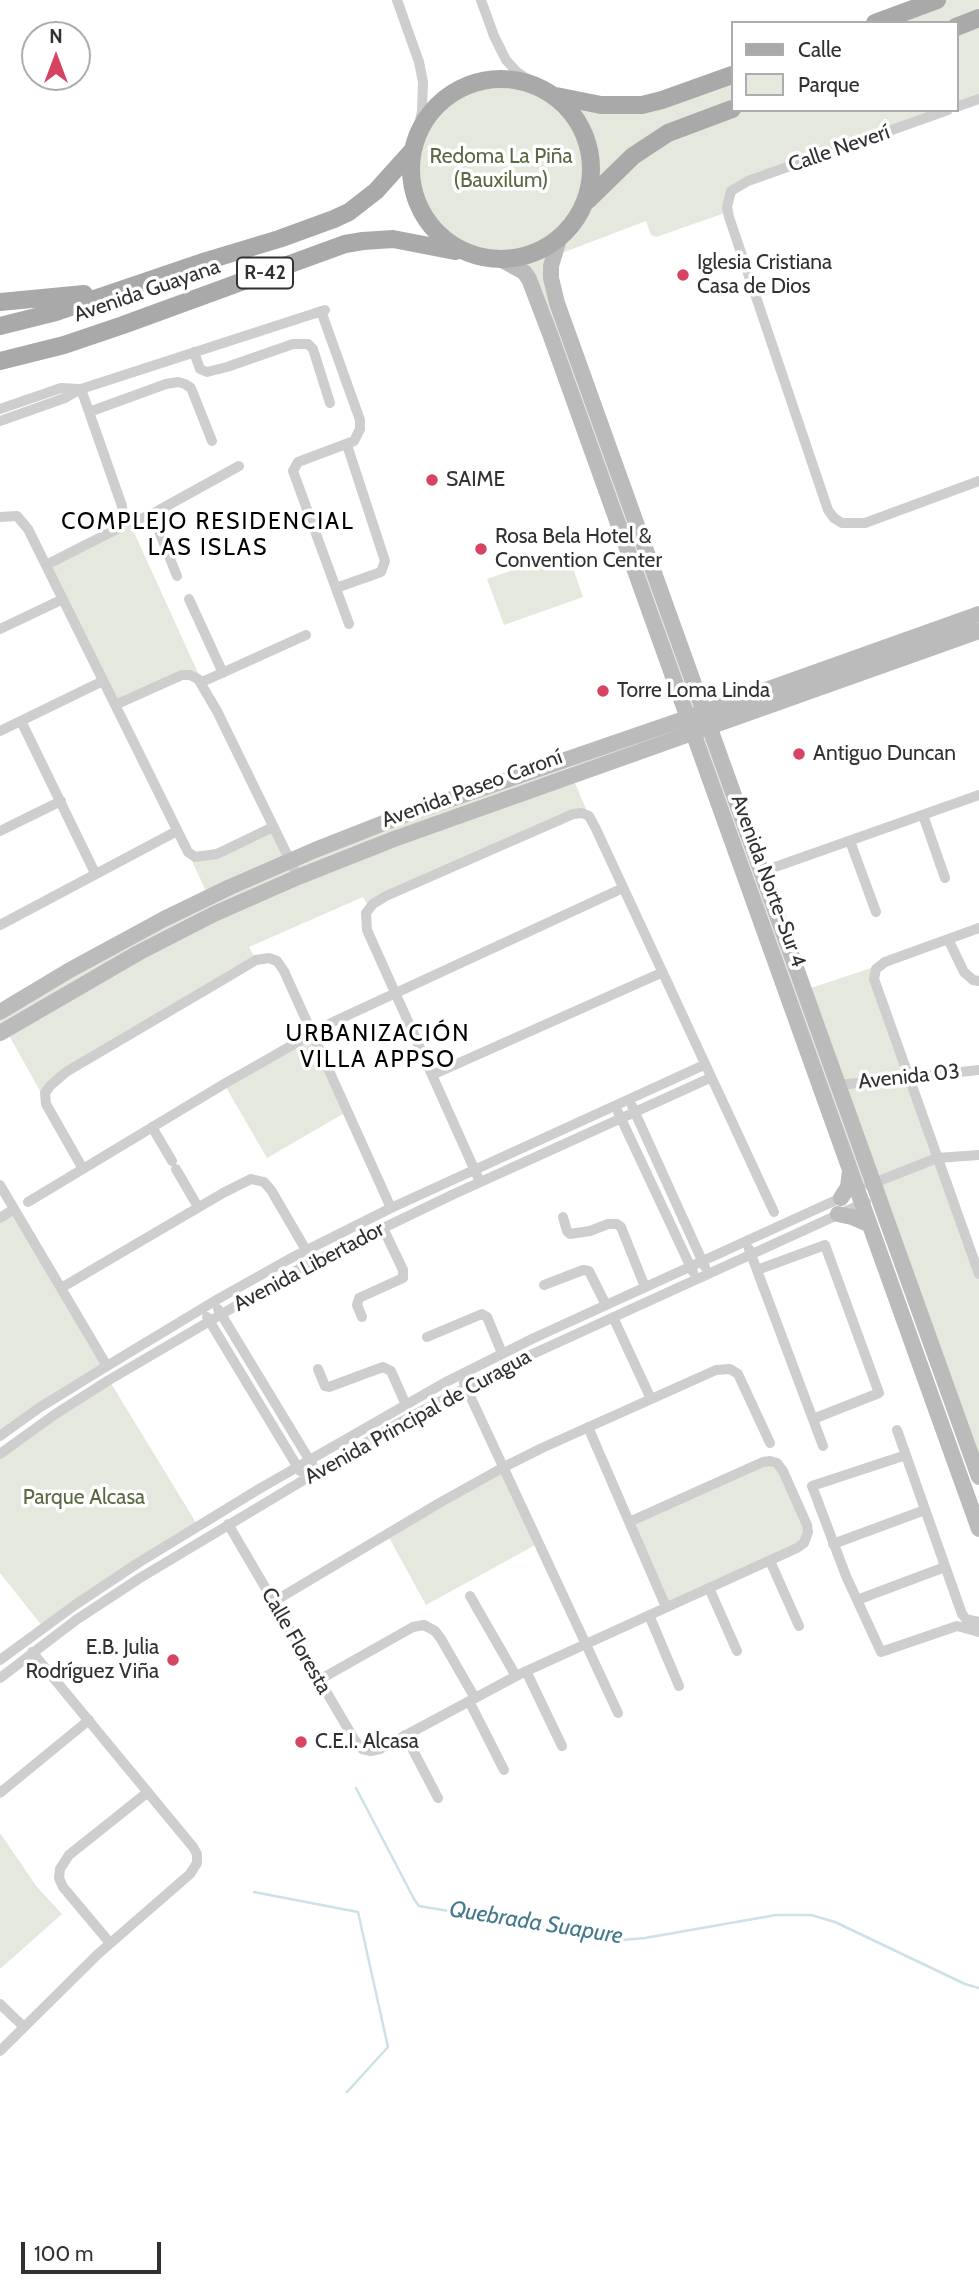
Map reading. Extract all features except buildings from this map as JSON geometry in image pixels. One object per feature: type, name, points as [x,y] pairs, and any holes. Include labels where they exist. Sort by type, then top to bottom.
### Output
[{"type":"main road","points":[[880,21],[937,0]]},
{"type":"main road","points":[[958,26],[979,18]]},
{"type":"main road","name":"R-42","points":[[544,90],[571,111],[586,136],[591,152],[592,170],[586,203],[580,215],[559,239],[544,249],[527,256],[502,260],[471,255],[440,236],[424,217],[411,180],[414,145],[427,117],[449,96],[469,85],[495,79],[511,80],[544,90],[562,98],[601,106],[642,105],[730,76]]},
{"type":"main road","name":"R-42","points":[[586,203],[633,156],[650,144],[668,133],[730,110]]},
{"type":"main road","name":"Avenida Guayana","points":[[0,326],[56,312],[334,219],[349,212],[376,191],[414,145]]},
{"type":"main road","name":"Avenida Guayana","points":[[0,361],[64,345],[123,325],[345,244],[393,239],[471,255]]},
{"type":"main road","name":"Avenida Norte-Sur 4","points":[[559,239],[551,266],[557,303],[839,1085],[868,1193],[979,1477]]},
{"type":"main road","name":"Avenida Norte-Sur 4","points":[[502,260],[524,272],[533,289],[850,1168],[868,1193],[870,1225],[979,1529]]},
{"type":"main road","points":[[0,302],[63,297],[129,287]]},
{"type":"main road","points":[[0,369],[64,345]]},
{"type":"main road","name":"Avenida Paseo Caroní","points":[[724,713],[979,614]]},
{"type":"main road","name":"Avenida Paseo Caroní","points":[[0,1033],[138,953],[214,914],[298,877],[664,734],[979,631]]},
{"type":"main road","points":[[677,690],[674,710],[664,734],[686,745],[701,758]]},
{"type":"main road","points":[[697,695],[706,704],[724,713],[715,744]]},
{"type":"main road","name":"Avenida Paseo Caroní","points":[[0,1012],[80,964],[164,919],[290,860],[400,817],[664,734]]},
{"type":"main road","points":[[850,1168],[848,1187],[840,1206],[852,1217],[870,1225]]},
{"type":"street","points":[[397,0],[419,62],[423,82],[424,96],[414,145]]},
{"type":"street","points":[[481,0],[506,60],[516,71],[544,90]]},
{"type":"street","points":[[958,106],[979,99]]},
{"type":"street","name":"Calle Neverí","points":[[942,112],[739,185],[732,191],[727,207],[828,510],[834,518],[842,523],[865,523],[979,481]]},
{"type":"street","points":[[0,421],[65,398],[81,389],[324,310],[360,420],[358,435],[355,441],[347,445],[298,462],[293,471],[349,624]]},
{"type":"street","points":[[194,352],[201,369],[207,372],[293,344],[308,344],[313,349],[330,403]]},
{"type":"street","points":[[89,412],[166,384],[185,384],[191,388],[212,441]]},
{"type":"street","points":[[0,408],[61,388],[81,389]]},
{"type":"street","points":[[81,389],[122,506],[123,522]]},
{"type":"street","points":[[335,588],[381,572],[385,561],[347,445]]},
{"type":"street","points":[[46,565],[117,529],[123,522],[152,514],[239,466]]},
{"type":"street","points":[[152,514],[177,576]]},
{"type":"street","points":[[0,517],[12,515],[20,518],[28,529],[191,856],[200,857],[227,850],[274,827]]},
{"type":"street","points":[[189,598],[223,673]]},
{"type":"street","points":[[0,629],[63,599]]},
{"type":"street","points":[[202,682],[306,635]]},
{"type":"street","points":[[116,705],[182,675],[194,676],[202,682],[298,877]]},
{"type":"street","points":[[0,731],[103,681]]},
{"type":"street","points":[[21,720],[95,873]]},
{"type":"street","points":[[761,872],[979,795]]},
{"type":"street","points":[[0,831],[61,801]]},
{"type":"street","points":[[480,1182],[366,925],[369,908],[386,896],[578,813],[586,814],[592,819],[661,973],[774,1212]]},
{"type":"street","points":[[923,815],[945,878]]},
{"type":"street","points":[[0,926],[177,831]]},
{"type":"street","points":[[850,841],[876,912]]},
{"type":"street","points":[[28,1202],[313,1033],[623,888]]},
{"type":"street","points":[[979,928],[885,962],[874,974],[875,986],[979,1274]]},
{"type":"street","points":[[948,939],[964,972],[979,981]]},
{"type":"street","points":[[83,1169],[46,1104],[45,1093],[50,1086],[66,1072],[239,970],[260,959],[269,958],[276,961],[284,971],[391,1208]]},
{"type":"street","points":[[432,1075],[661,973]]},
{"type":"street","name":"Avenida Libertador","points":[[0,1436],[39,1408],[202,1308],[306,1250],[391,1208],[704,1065]]},
{"type":"street","name":"Avenida 03","points":[[839,1085],[979,1070]]},
{"type":"street","name":"Avenida Libertador","points":[[0,1454],[99,1386],[304,1266],[480,1182],[710,1078]]},
{"type":"street","points":[[629,1100],[707,1273]]},
{"type":"street","points":[[615,1106],[696,1279]]},
{"type":"street","points":[[152,1127],[198,1207]]},
{"type":"street","points":[[868,1193],[937,1158],[979,1155]]},
{"type":"street","points":[[61,1289],[247,1180],[260,1180],[271,1190],[306,1250]]},
{"type":"street","points":[[0,1185],[107,1366]]},
{"type":"street","name":"Avenida Principal de Curagua","points":[[0,1678],[103,1601],[305,1478],[466,1387],[751,1253],[868,1193]]},
{"type":"street","name":"Avenida Principal de Curagua","points":[[0,1660],[108,1582],[298,1467],[460,1374],[746,1241],[868,1193]]},
{"type":"street","points":[[0,1218],[14,1209]]},
{"type":"street","points":[[563,1217],[570,1234],[590,1231],[608,1224],[621,1227],[645,1287]]},
{"type":"street","points":[[362,1317],[357,1306],[359,1298],[403,1278],[403,1270],[383,1228]]},
{"type":"street","points":[[746,1241],[823,1446]]},
{"type":"street","points":[[757,1270],[825,1245],[879,1393],[813,1419]]},
{"type":"street","points":[[544,1285],[583,1270],[589,1271],[606,1305]]},
{"type":"street","points":[[214,1301],[316,1472]]},
{"type":"street","points":[[202,1308],[305,1478]]},
{"type":"street","points":[[427,1336],[482,1314],[487,1317],[502,1353]]},
{"type":"street","points":[[614,1317],[651,1399]]},
{"type":"street","points":[[318,1369],[325,1386],[329,1387],[383,1367],[391,1371],[406,1405]]},
{"type":"street","points":[[273,1602],[504,1467],[716,1370],[730,1368],[736,1372],[770,1443]]},
{"type":"street","points":[[460,1374],[618,1713]]},
{"type":"street","points":[[588,1427],[666,1607]]},
{"type":"street","points":[[897,1430],[962,1614],[978,1627]]},
{"type":"street","points":[[906,1455],[812,1486],[833,1544],[881,1652],[957,1626],[978,1627]]},
{"type":"street","points":[[438,1798],[405,1735],[521,1673],[801,1546],[806,1540],[807,1532],[807,1525],[783,1471],[774,1462],[764,1462],[629,1522]]},
{"type":"street","points":[[833,1544],[925,1510]]},
{"type":"street","name":"Calle Floresta","points":[[228,1524],[359,1746],[371,1751],[380,1749],[405,1735]]},
{"type":"street","points":[[770,1561],[799,1626]]},
{"type":"street","points":[[857,1600],[945,1567]]},
{"type":"street","points":[[709,1588],[737,1651]]},
{"type":"street","points":[[470,1596],[521,1673],[562,1746]]},
{"type":"street","points":[[649,1615],[679,1686]]},
{"type":"street","points":[[319,1680],[412,1627],[424,1625],[438,1634],[472,1699],[504,1770]]},
{"type":"street","points":[[0,2051],[110,1943],[190,1874],[197,1863],[197,1854],[193,1847],[32,1652]]},
{"type":"street","points":[[0,1793],[89,1720]]},
{"type":"street","points":[[110,1943],[63,1887],[59,1878],[60,1869],[69,1855],[148,1792]]},
{"type":"street","points":[[0,2004],[24,2027]]},
{"type":"green space","points":[[937,0],[979,0],[979,98],[958,105],[958,21],[880,21]]},
{"type":"green space","name":"Redoma La Piña (Bauxilum)","points":[[730,76],[730,112],[939,112],[739,185],[728,212],[656,237],[651,235],[646,221],[554,256],[551,266],[703,711],[979,614],[979,631],[709,727],[805,990],[880,965],[874,974],[979,1274],[979,1477],[873,1184],[858,1190],[692,733],[572,776],[589,816],[586,814],[369,908],[363,897],[249,947],[256,960],[66,1072],[45,1100],[6,1030],[0,1033],[0,1012],[208,896],[188,852],[195,857],[273,827],[290,860],[687,718],[529,279],[502,260],[471,255],[440,236],[418,206],[413,193],[411,166],[416,138],[427,117],[449,96],[469,85],[495,79],[523,82],[562,94],[621,106]]},
{"type":"green space","points":[[122,506],[204,686],[190,675],[115,705],[46,565],[117,529]]},
{"type":"green space","points":[[567,551],[583,597],[504,625],[487,579]]},
{"type":"green space","points":[[313,1033],[348,1111],[267,1158],[224,1084]]},
{"type":"green space","points":[[14,1209],[107,1366],[0,1436],[0,1218]]},
{"type":"green space","name":"Parque Alcasa","points":[[109,1380],[198,1526],[43,1627],[0,1573],[0,1454]]},
{"type":"green space","points":[[774,1462],[807,1525],[804,1543],[666,1607],[629,1522]]},
{"type":"green space","points":[[504,1467],[539,1543],[426,1605],[387,1534]]},
{"type":"green space","points":[[0,1833],[37,1887],[62,1914],[0,1969]]},
{"type":"waterway","name":"Quebrada Suapure","points":[[356,1788],[419,1906],[623,1940],[776,1915],[811,1915],[835,1922],[965,1984],[979,1988]]},
{"type":"waterway","points":[[254,1892],[358,1912],[388,2047],[347,2092]]},
{"type":"place","name":"Iglesia Cristiana Casa de Dios","points":[[683,275]]},
{"type":"place","name":"SAIME","points":[[432,480]]},
{"type":"place","name":"Rosa Bela Hotel & Convention Center","points":[[481,549]]},
{"type":"place","name":"Torre Loma Linda","points":[[603,691]]},
{"type":"place","name":"Antiguo Duncan","points":[[799,754]]},
{"type":"place","name":"E.B. Julia Rodríguez Viña","points":[[173,1660]]},
{"type":"place","name":"C.E.I. Alcasa","points":[[301,1742]]},
{"type":"district","name":"COMPLEJO RESIDENCIAL LAS ISLAS","points":[[208,535]]},
{"type":"district","name":"URBANIZACIÓN VILLA APPSO","points":[[378,1047]]}]
